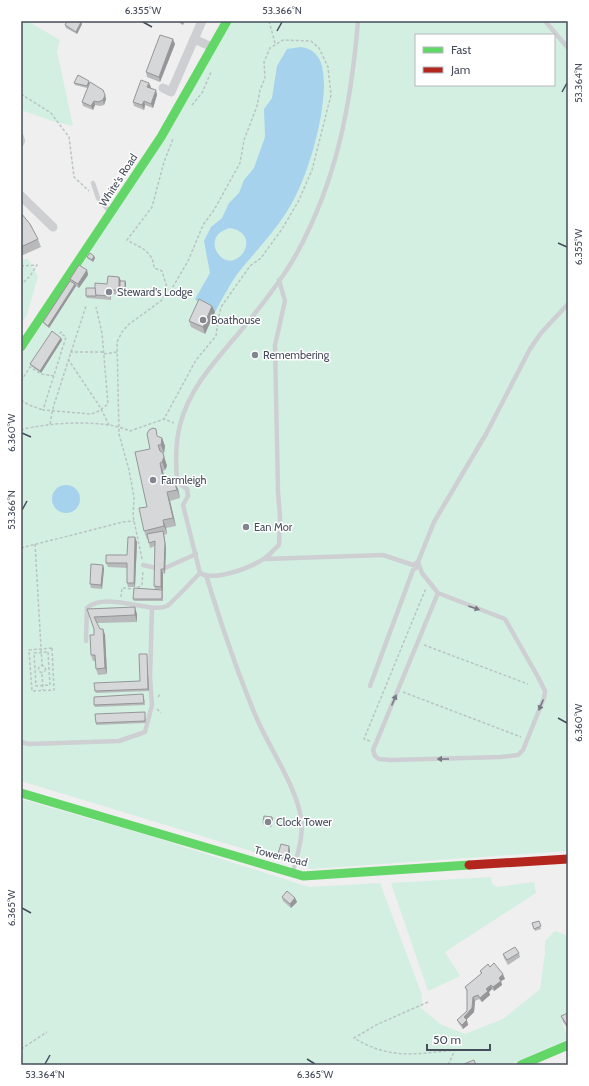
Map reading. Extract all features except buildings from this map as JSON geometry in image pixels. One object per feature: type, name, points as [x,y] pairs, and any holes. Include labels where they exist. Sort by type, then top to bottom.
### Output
[{"type":"street","points":[[162,88],[171,92],[202,21]]},
{"type":"street","name":"White's Road","points":[[21,347],[161,137],[227,21]]},
{"type":"street","points":[[194,39],[212,47]]},
{"type":"street","points":[[21,196],[53,227]]},
{"type":"street","name":"Tower Road","points":[[21,793],[123,822],[293,874],[316,876],[568,859]]},
{"type":"street","points":[[521,1065],[568,1045]]},
{"type":"lane","points":[[200,573],[183,506],[188,496],[187,489],[177,482],[175,453],[180,425],[188,402],[209,368],[266,299],[296,255],[315,215],[336,161],[348,102],[358,21]]},
{"type":"lane","points":[[545,21],[568,48]]},
{"type":"lane","points":[[21,135],[23,141],[21,145]]},
{"type":"lane","points":[[93,183],[98,198],[111,213]]},
{"type":"lane","points":[[200,573],[206,576],[229,574],[241,570],[265,559],[279,545],[276,346],[285,302],[279,280]]},
{"type":"lane","points":[[370,686],[413,570],[419,564],[434,522],[486,434],[530,349],[541,333],[568,304]]},
{"type":"lane","points":[[165,568],[196,554]]},
{"type":"lane","points":[[265,559],[383,555],[413,565],[419,564]]},
{"type":"lane","points":[[419,564],[422,573],[438,593],[505,619],[512,629],[545,691],[544,698],[523,750],[518,755],[510,757],[391,760],[379,759],[375,756],[373,750],[438,593]]},
{"type":"lane","points":[[143,565],[156,568]]},
{"type":"lane","points":[[86,641],[87,608],[92,604],[120,602],[152,608],[167,606],[200,573]]},
{"type":"lane","points":[[206,576],[231,653],[251,704],[295,797],[300,812],[302,819],[301,839],[293,874]]},
{"type":"lane","points":[[21,742],[36,744],[118,741],[145,732],[152,705],[150,678],[152,608]]},
{"type":"path","points":[[268,21],[275,43]]},
{"type":"path","points":[[120,602],[122,588],[135,589],[142,586],[143,565],[134,521],[134,497],[119,426],[116,352],[118,342],[122,332],[128,325],[162,300],[171,290],[182,273],[203,225],[214,210],[240,163],[244,140],[257,106],[260,90],[265,78],[264,62],[270,48],[275,43],[283,40],[311,41],[319,48],[328,67],[331,95],[312,170],[298,202],[282,229],[260,258],[250,266],[221,307],[216,336],[196,360],[164,419]]},
{"type":"path","points":[[189,109],[202,93],[211,72]]},
{"type":"path","points":[[21,94],[51,113],[69,136],[74,177],[98,198]]},
{"type":"path","points":[[168,292],[162,271],[154,268],[153,258],[145,250],[127,240],[152,207],[164,162],[175,136]]},
{"type":"path","points":[[21,266],[37,265],[30,276],[21,285]]},
{"type":"path","points":[[50,424],[52,411],[70,352],[86,306]]},
{"type":"path","points":[[21,400],[29,405],[43,410],[91,414],[108,404],[104,353],[96,307]]},
{"type":"path","points":[[43,410],[66,337],[60,333],[62,332]]},
{"type":"path","points":[[70,352],[116,352]]},
{"type":"path","points":[[68,359],[101,409],[109,425]]},
{"type":"path","points":[[21,381],[30,367],[41,374],[54,376]]},
{"type":"path","points":[[21,430],[50,424],[71,423],[119,426],[130,431],[164,419],[180,425]]},
{"type":"path","points":[[21,548],[123,522],[134,521]]},
{"type":"path","points":[[35,544],[40,648],[42,665],[45,669]]},
{"type":"path","points":[[376,743],[364,738],[427,585]]},
{"type":"path","points":[[405,638],[528,684]]},
{"type":"path","points":[[52,648],[54,690],[43,690],[32,691],[29,650],[52,648]]},
{"type":"path","points":[[48,652],[50,685],[36,686],[34,653],[41,653],[48,652]]},
{"type":"path","points":[[39,670],[42,665]]},
{"type":"path","points":[[42,674],[45,669]]},
{"type":"path","points":[[39,670],[42,674],[43,690]]},
{"type":"path","points":[[386,685],[527,739]]},
{"type":"path","points":[[428,1002],[378,1024],[354,1038],[368,1047],[388,1053],[414,1054],[455,1050],[448,1065]]},
{"type":"path","points":[[21,1049],[47,1032]]},
{"type":"green space","points":[[21,21],[27,21],[60,40],[57,51],[73,126],[52,121],[21,110]]},
{"type":"green space","name":"Farmleigh","points":[[231,21],[568,21],[568,851],[310,869],[21,781],[21,356],[75,274]]},
{"type":"green space","points":[[21,259],[28,259],[38,276],[27,315],[21,324]]},
{"type":"green space","points":[[21,799],[150,836],[309,887],[380,883],[422,995],[421,1008],[440,1024],[465,1034],[503,1019],[540,989],[545,953],[545,941],[555,931],[568,936],[568,1015],[562,1022],[568,1039],[509,1065],[21,1065]]},
{"type":"green space","points":[[491,877],[492,884],[497,887],[534,882],[536,893],[445,952],[460,976],[428,991],[391,883]]},
{"type":"water","points":[[301,47],[308,49],[320,60],[324,86],[321,117],[317,134],[307,169],[294,200],[281,220],[238,273],[215,312],[201,305],[195,299],[210,273],[204,241],[211,227],[222,218],[229,203],[239,193],[244,180],[254,168],[265,137],[264,109],[272,98],[277,66],[287,49]],"holes":[[[230,228],[241,232],[246,239],[246,247],[242,254],[236,259],[229,261],[222,257],[215,248],[215,241],[218,235]]]},
{"type":"water","points":[[66,485],[72,486],[76,489],[79,493],[79,505],[76,509],[72,512],[66,513],[60,512],[56,509],[53,505],[52,499],[53,493],[56,489],[60,486]]},
{"type":"traffic: fast","points":[[21,347],[161,137],[227,21]]},
{"type":"traffic: fast","points":[[21,793],[303,876],[469,865]]},
{"type":"traffic: fast","points":[[521,1065],[568,1045]]},
{"type":"traffic: jam","points":[[469,865],[568,859]]},
{"type":"place","name":"Steward's Lodge","points":[[109,292]]},
{"type":"place","name":"Boathouse","points":[[203,320]]},
{"type":"place","name":"Remembering","points":[[255,355]]},
{"type":"place","name":"Farmleigh","points":[[153,480]]},
{"type":"place","name":"Ean Mor","points":[[246,527]]},
{"type":"place","name":"Clock Tower","points":[[268,822]]}]
